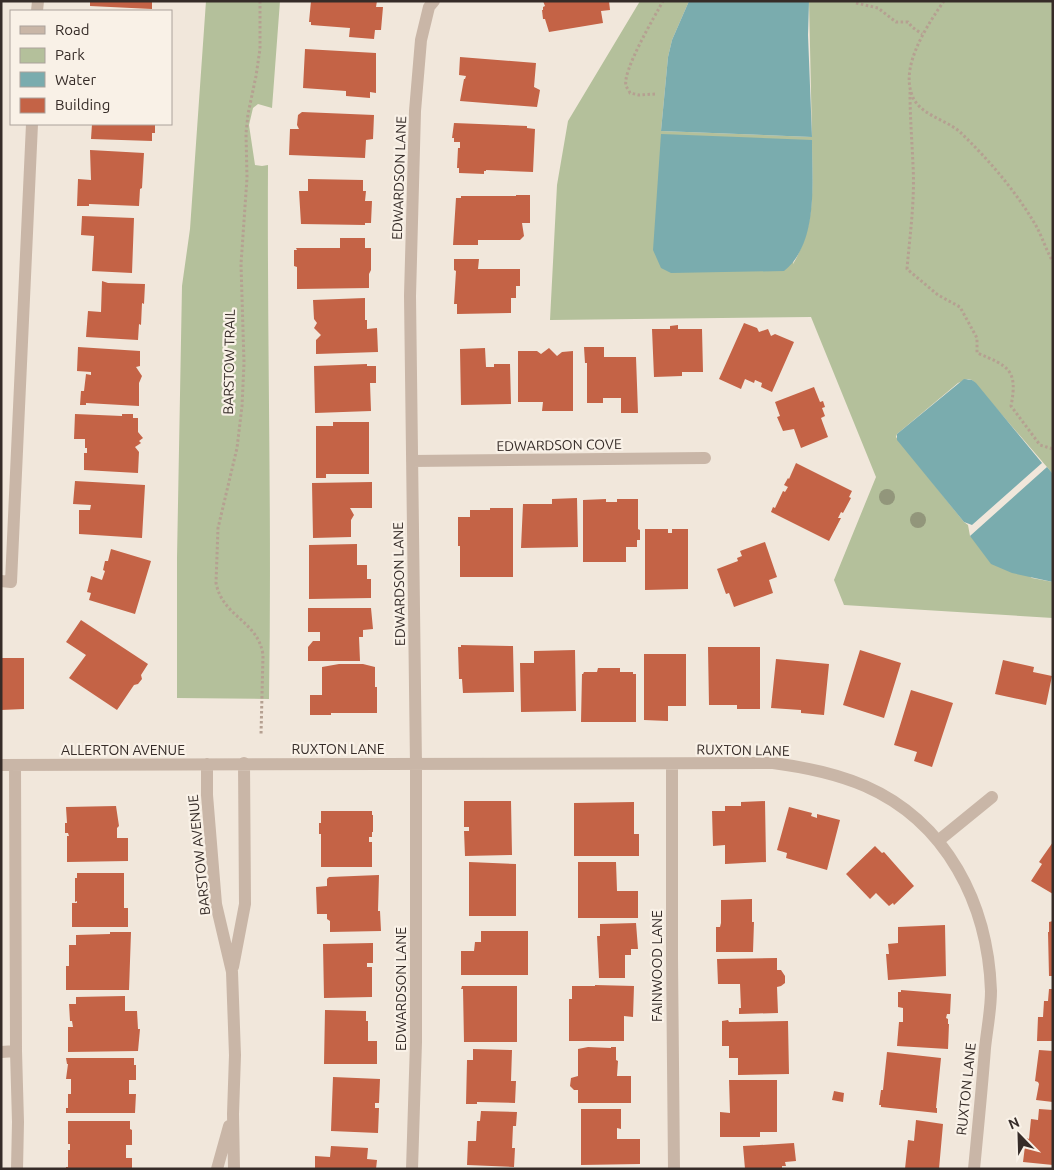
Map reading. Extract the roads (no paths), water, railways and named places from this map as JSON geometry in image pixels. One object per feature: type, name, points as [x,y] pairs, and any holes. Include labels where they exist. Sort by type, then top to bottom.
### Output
[{"type":"street","name":"EDWARDSON LANE","points":[[412,1169],[416,1042],[416,765],[410,296],[415,111],[421,40],[430,7],[434,1]]},
{"type":"street","points":[[1,581],[11,582],[32,125]]},
{"type":"street","name":"EDWARDSON COVE","points":[[412,461],[705,458]]},
{"type":"street","name":"RUXTON LANE","points":[[244,763],[416,765],[773,762],[821,771],[864,786],[884,796],[920,823],[938,841],[956,865],[982,927],[991,993],[974,1169]]},
{"type":"street","name":"ALLERTON AVENUE","points":[[1,765],[244,763]]},
{"type":"street","name":"BARSTOW AVENUE","points":[[232,972],[245,904],[244,763]]},
{"type":"street","name":"BARSTOW AVENUE","points":[[206,764],[216,904],[232,972],[235,1056],[234,1169]]},
{"type":"street","name":"FAINWOOD LANE","points":[[672,764],[674,1169]]},
{"type":"street","points":[[15,766],[18,1122],[16,1169]]},
{"type":"street","points":[[938,841],[992,797]]},
{"type":"street","points":[[1,1052],[16,1051]]},
{"type":"street","name":"BARSTOW AVENUE","points":[[216,1169],[233,1114]]},
{"type":"water","points":[[689,1],[809,1],[808,35],[812,137],[661,131],[668,57],[672,40]]},
{"type":"water","points":[[661,134],[812,140],[812,192],[808,228],[803,244],[795,259],[784,271],[671,273],[661,268],[653,250]]},
{"type":"water","points":[[964,379],[972,380],[976,383],[1042,463],[972,525],[964,522],[897,440],[897,434]]},
{"type":"water","points":[[1047,467],[1053,474],[1053,582],[1012,573],[991,564],[970,536]]}]
